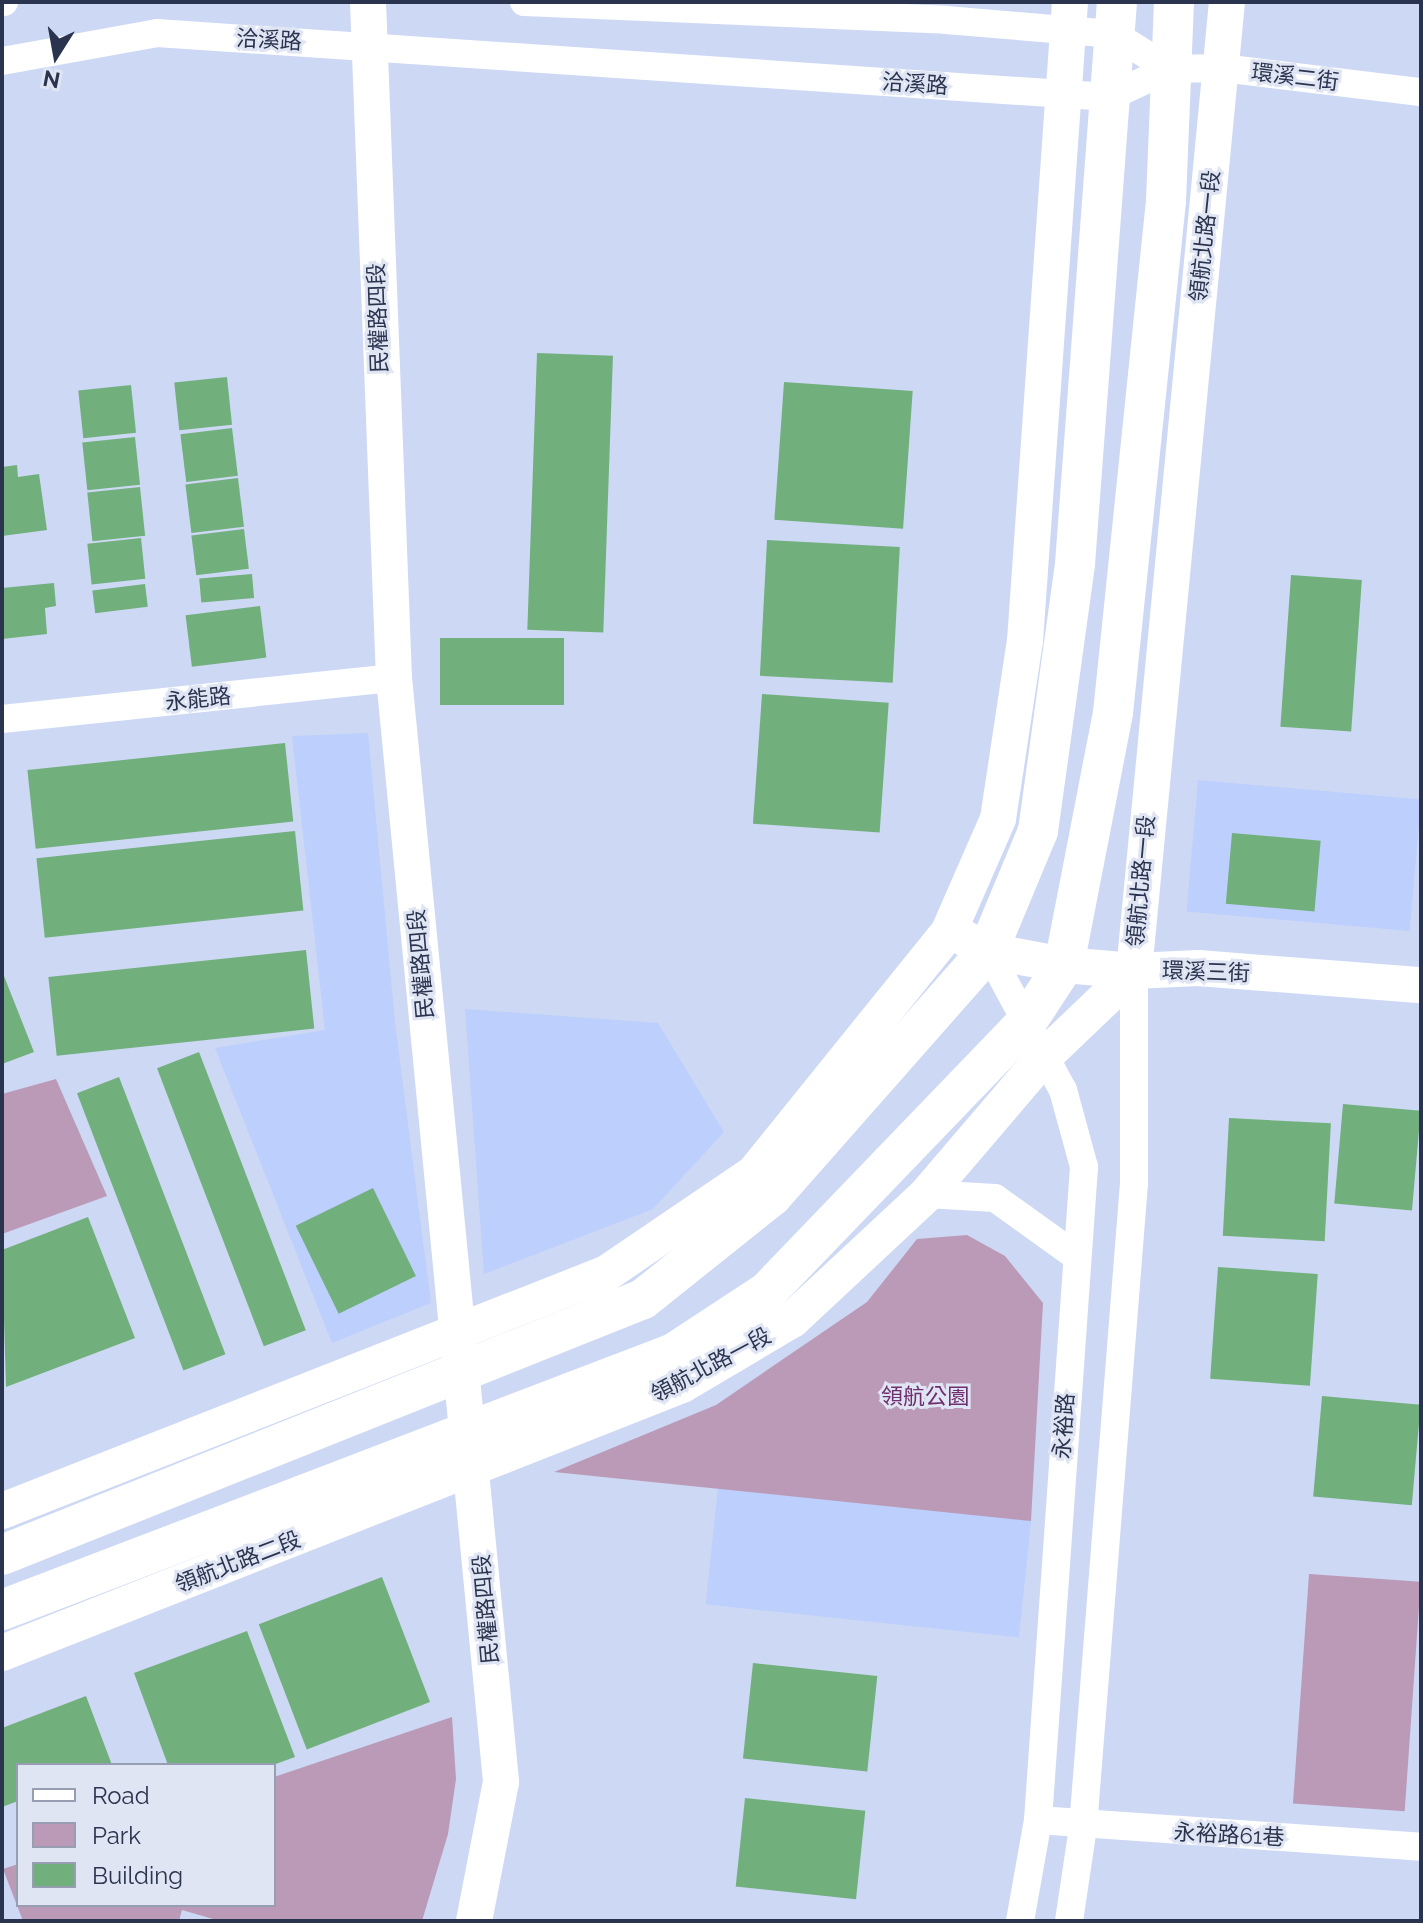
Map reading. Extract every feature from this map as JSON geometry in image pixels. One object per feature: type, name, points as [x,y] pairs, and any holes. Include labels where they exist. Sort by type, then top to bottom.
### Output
[{"type":"main road","name":"領航北路一段","points":[[471,1452],[674,1353],[767,1292],[1035,1040],[1064,965],[1113,713],[1166,201],[1174,2]]},
{"type":"main road","points":[[2,1555],[457,1355],[643,1299],[772,1196],[988,951],[1040,816],[1075,564],[1115,18]]},
{"type":"main road","name":"領航北路二段","points":[[2,1610],[471,1452]]},
{"type":"street","name":"民權路四段","points":[[368,2],[367,47],[394,678],[457,1355],[471,1452],[501,1782],[474,1921]]},
{"type":"street","points":[[524,2],[946,20],[1069,16],[1115,18],[1169,69],[1109,97]]},
{"type":"street","name":"領航北路一段","points":[[471,1452],[682,1385],[792,1320],[927,1194],[1035,1040],[1134,971],[1227,2]]},
{"type":"street","points":[[2,1511],[457,1355],[607,1273],[754,1173],[949,931],[998,819],[1025,641],[1069,16]]},
{"type":"street","name":"洽溪路","points":[[2,61],[157,33],[1109,97]]},
{"type":"street","name":"環溪二街","points":[[1169,69],[1222,68],[1421,92]]},
{"type":"street","name":"永能路","points":[[2,719],[394,678]]},
{"type":"street","name":"環溪三街","points":[[949,931],[988,951],[1064,965],[1134,971],[1198,968],[1421,985]]},
{"type":"street","name":"永裕路","points":[[988,951],[1063,1090],[1084,1167],[1038,1820],[1020,1921]]},
{"type":"street","points":[[1069,1921],[1083,1827],[1134,1183],[1134,971]]},
{"type":"street","points":[[927,1194],[995,1198],[1077,1257]]},
{"type":"street","name":"領航北路二段","points":[[2,1653],[471,1452]]},
{"type":"street","name":"永裕路61巷","points":[[1038,1820],[1083,1827],[1421,1847]]},
{"type":"shaded area","points":[[368,733],[395,1022],[431,1303],[332,1343],[215,1048],[325,1030],[292,736]]},
{"type":"shaded area","points":[[1198,780],[1421,800],[1410,931],[1186,911]]},
{"type":"shaded area","points":[[465,1009],[658,1023],[724,1132],[653,1209],[484,1274]]},
{"type":"shaded area","points":[[718,1487],[1031,1520],[1019,1637],[706,1604]]},
{"type":"green space","points":[[56,1079],[107,1196],[2,1234],[2,1094]]},
{"type":"green space","name":"領航公園","points":[[967,1235],[1005,1256],[1043,1303],[1031,1521],[554,1472],[716,1405],[867,1302],[917,1239]]},
{"type":"green space","points":[[1309,1574],[1421,1582],[1405,1811],[1293,1803]]},
{"type":"green space","points":[[452,1717],[456,1779],[448,1834],[422,1921],[220,1921],[182,1910],[179,1921],[23,1921],[18,1907],[276,1907],[276,1776]]},
{"type":"green space","points":[[16,1865],[16,1903],[3,1869]]},
{"type":"building","points":[[537,353],[613,356],[603,632],[527,630]]},
{"type":"building","points":[[227,377],[232,425],[179,430],[174,383]]},
{"type":"building","points":[[784,382],[913,391],[903,529],[774,520]]},
{"type":"building","points":[[131,385],[136,433],[83,438],[78,391]]},
{"type":"building","points":[[232,428],[238,476],[186,482],[180,434]]},
{"type":"building","points":[[135,437],[140,485],[87,490],[82,443]]},
{"type":"building","points":[[17,465],[18,477],[39,474],[47,530],[2,536],[2,467]]},
{"type":"building","points":[[238,478],[244,527],[191,533],[185,484]]},
{"type":"building","points":[[140,487],[145,536],[92,541],[87,493]]},
{"type":"building","points":[[244,529],[249,569],[196,575],[191,535]]},
{"type":"building","points":[[141,538],[145,579],[92,584],[87,544]]},
{"type":"building","points":[[767,540],[900,547],[893,683],[760,676]]},
{"type":"building","points":[[252,574],[254,598],[201,603],[199,579]]},
{"type":"building","points":[[1291,575],[1362,580],[1351,732],[1280,727]]},
{"type":"building","points":[[54,583],[56,606],[45,608],[47,634],[2,639],[2,588]]},
{"type":"building","points":[[145,584],[148,607],[95,613],[92,590]]},
{"type":"building","points":[[260,606],[266,658],[192,667],[186,615]]},
{"type":"building","points":[[440,638],[564,638],[564,705],[440,705]]},
{"type":"building","points":[[762,694],[889,703],[880,833],[753,824]]},
{"type":"building","points":[[285,743],[293,822],[36,849],[27,770]]},
{"type":"building","points":[[295,831],[303,911],[45,938],[36,858]]},
{"type":"building","points":[[1232,833],[1321,841],[1314,911],[1226,904]]},
{"type":"building","points":[[306,950],[314,1029],[57,1056],[48,977]]},
{"type":"building","points":[[2,971],[34,1052],[2,1064]]},
{"type":"building","points":[[199,1052],[306,1330],[264,1346],[157,1068]]},
{"type":"building","points":[[119,1077],[225,1354],[183,1370],[77,1093]]},
{"type":"building","points":[[1343,1104],[1421,1111],[1412,1210],[1334,1204]]},
{"type":"building","points":[[1229,1118],[1331,1123],[1325,1241],[1223,1236]]},
{"type":"building","points":[[373,1188],[416,1276],[339,1314],[296,1226]]},
{"type":"building","points":[[88,1217],[135,1338],[6,1387],[2,1250]]},
{"type":"building","points":[[1218,1267],[1318,1274],[1310,1386],[1210,1379]]},
{"type":"building","points":[[1322,1396],[1421,1405],[1412,1505],[1313,1497]]},
{"type":"building","points":[[382,1577],[430,1702],[307,1749],[259,1624]]},
{"type":"building","points":[[247,1631],[295,1757],[276,1764],[167,1763],[134,1673]]},
{"type":"building","points":[[753,1663],[877,1676],[867,1772],[743,1758]]},
{"type":"building","points":[[86,1696],[111,1763],[16,1763],[16,1802],[2,1807],[2,1728]]},
{"type":"building","points":[[745,1798],[865,1811],[856,1899],[736,1887]]}]
